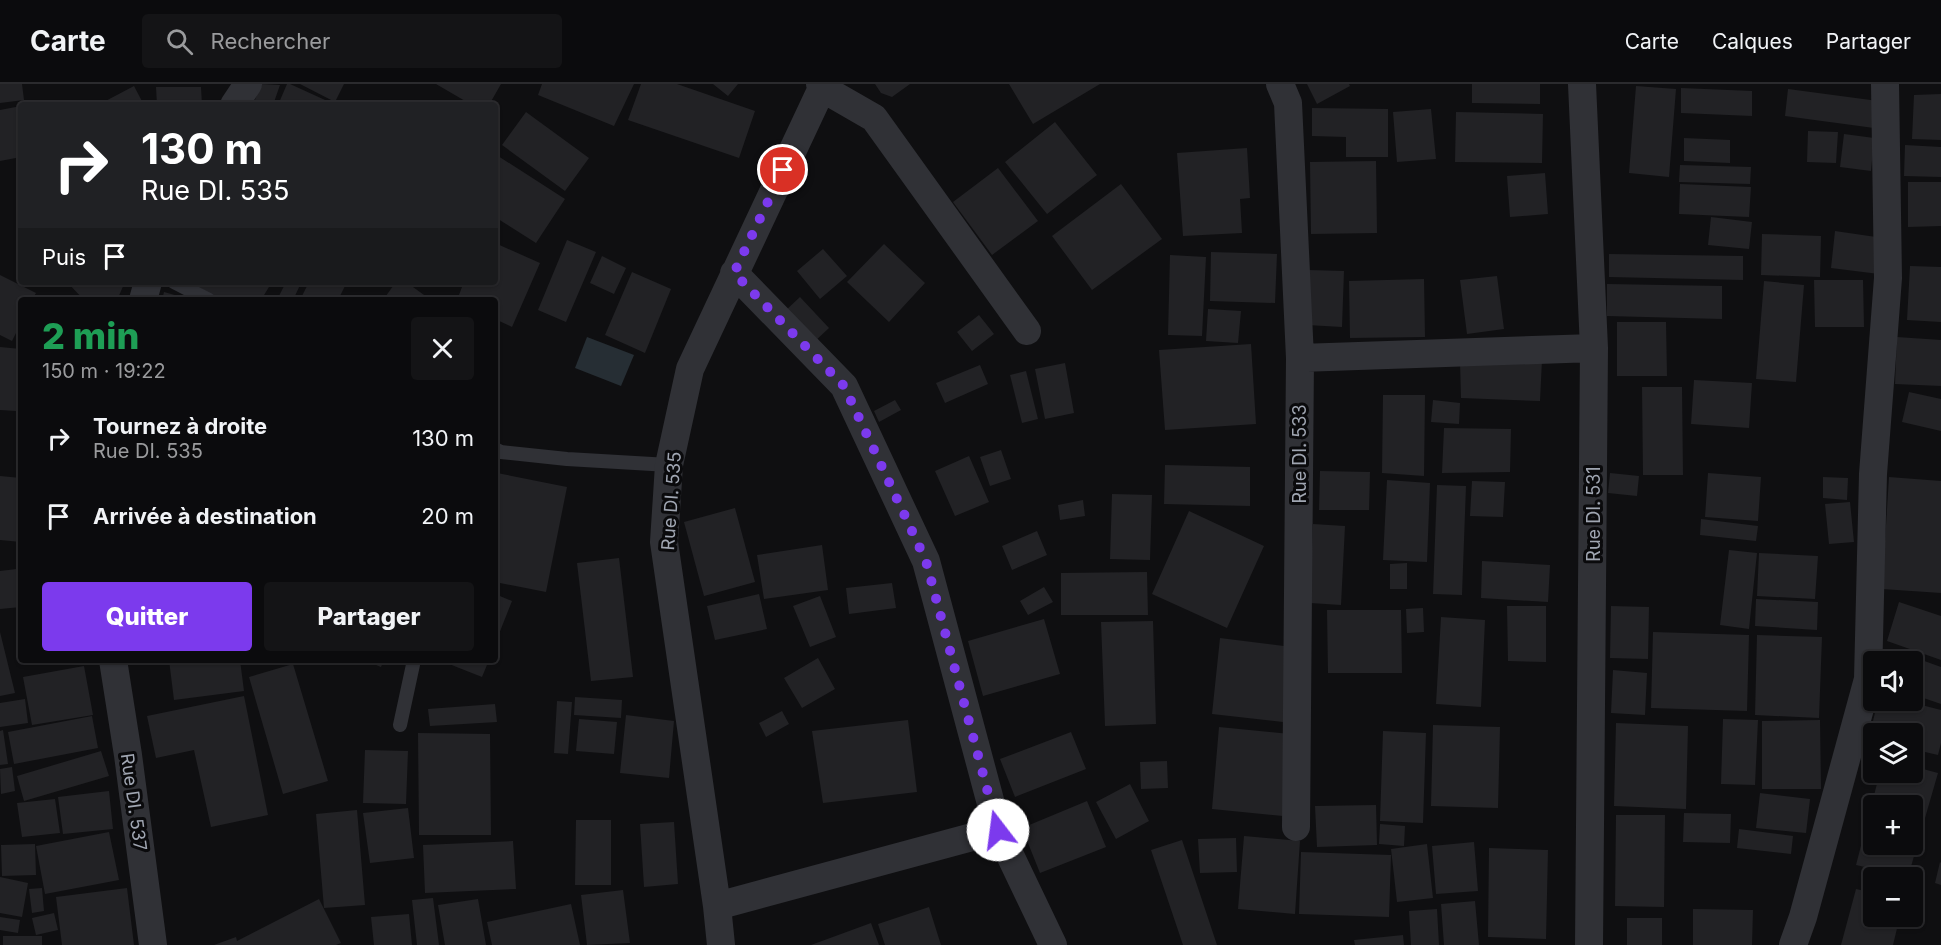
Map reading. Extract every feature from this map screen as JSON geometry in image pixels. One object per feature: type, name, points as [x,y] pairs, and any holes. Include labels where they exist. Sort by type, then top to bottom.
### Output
[{"type":"street","name":"Rue DI. 533","points":[[1280,84],[1288,103],[1299,358],[1296,827]]},
{"type":"street","name":"Rue DI. 531","points":[[1582,84],[1594,348],[1589,945]]},
{"type":"street","points":[[1793,945],[1803,917],[1868,679],[1872,474],[1888,278],[1885,84]]},
{"type":"street","points":[[821,86],[874,118],[1027,331]]},
{"type":"street","name":"Rue DI. 535","points":[[721,945],[664,542],[669,465],[690,369],[821,86]]},
{"type":"street","points":[[734,273],[844,386],[926,561],[998,830],[1053,945]]},
{"type":"street","points":[[1299,358],[1594,348]]},
{"type":"street","name":"Rue DI. 537","points":[[113,663],[153,945]]},
{"type":"street","points":[[717,906],[998,830]]},
{"type":"lane","points":[[180,285],[203,297]]},
{"type":"lane","points":[[498,455],[669,465]]},
{"type":"lane","points":[[400,725],[413,663]]},
{"type":"shaded area","points":[[587,337],[634,355],[621,386],[575,368]]},
{"type":"building","points":[[0,84],[22,84],[24,100],[0,103]]},
{"type":"building","points":[[261,84],[280,85],[274,102],[254,102]]},
{"type":"building","points":[[287,84],[290,84],[329,102],[279,102]]},
{"type":"building","points":[[300,84],[344,84],[335,102]]},
{"type":"building","points":[[436,84],[501,84],[491,102],[467,102]]},
{"type":"building","points":[[542,84],[634,84],[614,126],[538,95]]},
{"type":"building","points":[[641,84],[677,84],[755,111],[739,158],[628,120]]},
{"type":"building","points":[[713,84],[738,84],[728,96]]},
{"type":"building","points":[[875,84],[910,84],[892,97],[881,93]]},
{"type":"building","points":[[1009,84],[1100,84],[1033,124]]},
{"type":"building","points":[[1307,84],[1349,84],[1350,86],[1317,104]]},
{"type":"building","points":[[1472,84],[1540,84],[1540,104],[1472,103]]},
{"type":"building","points":[[134,86],[142,102],[104,102]]},
{"type":"building","points":[[1636,86],[1676,89],[1669,177],[1629,173]]},
{"type":"building","points":[[156,87],[201,87],[202,102],[157,102]]},
{"type":"building","points":[[1681,88],[1752,91],[1752,116],[1681,113]]},
{"type":"building","points":[[1788,89],[1878,101],[1874,128],[1785,116]]},
{"type":"building","points":[[1941,94],[1941,140],[1912,139],[1914,95]]},
{"type":"building","points":[[18,107],[18,158],[0,161],[0,110]]},
{"type":"building","points":[[1312,108],[1388,109],[1388,157],[1346,157],[1346,137],[1312,136]]},
{"type":"building","points":[[1431,109],[1436,159],[1397,162],[1393,112]]},
{"type":"building","points":[[526,112],[589,158],[565,191],[502,145]]},
{"type":"building","points":[[1456,112],[1543,114],[1542,163],[1455,162]]},
{"type":"building","points":[[1055,122],[1097,175],[1047,214],[1005,162]]},
{"type":"building","points":[[1808,131],[1838,132],[1836,163],[1807,162]]},
{"type":"building","points":[[1844,134],[1874,138],[1871,171],[1840,167]]},
{"type":"building","points":[[1684,138],[1730,140],[1730,163],[1684,161]]},
{"type":"building","points":[[1905,145],[1941,147],[1941,177],[1904,176]]},
{"type":"building","points":[[1247,148],[1250,198],[1240,199],[1242,233],[1183,236],[1177,153]]},
{"type":"building","points":[[498,156],[565,199],[536,243],[498,219]]},
{"type":"building","points":[[1376,161],[1377,233],[1311,234],[1310,162]]},
{"type":"building","points":[[1680,165],[1751,167],[1750,184],[1679,182]]},
{"type":"building","points":[[998,168],[1038,221],[992,255],[953,202]]},
{"type":"building","points":[[1545,173],[1548,214],[1510,217],[1507,176]]},
{"type":"building","points":[[1908,182],[1941,182],[1941,226],[1908,227]]},
{"type":"building","points":[[1121,184],[1162,239],[1092,290],[1052,236]]},
{"type":"building","points":[[1680,184],[1751,187],[1749,217],[1679,214]]},
{"type":"building","points":[[1711,217],[1752,222],[1749,249],[1708,245]]},
{"type":"building","points":[[1835,231],[1883,238],[1879,274],[1831,268]]},
{"type":"building","points":[[1762,234],[1821,236],[1820,277],[1761,275]]},
{"type":"building","points":[[567,240],[596,252],[566,322],[538,310]]},
{"type":"building","points":[[498,244],[540,263],[512,327],[498,320],[498,297],[458,297],[463,285],[498,285]]},
{"type":"building","points":[[884,244],[925,283],[889,322],[847,282]]},
{"type":"building","points":[[823,249],[847,276],[820,299],[797,271]]},
{"type":"building","points":[[1211,252],[1277,254],[1275,303],[1210,301]]},
{"type":"building","points":[[1609,254],[1743,256],[1743,280],[1609,277]]},
{"type":"building","points":[[1170,255],[1206,257],[1202,336],[1168,335]]},
{"type":"building","points":[[602,256],[626,268],[614,294],[590,283]]},
{"type":"building","points":[[1910,266],[1941,267],[1941,322],[1907,320]]},
{"type":"building","points":[[1308,270],[1344,271],[1342,327],[1307,325]]},
{"type":"building","points":[[632,272],[671,289],[645,353],[605,335]]},
{"type":"building","points":[[0,275],[36,293],[34,297],[18,297],[18,329],[12,341],[0,335]]},
{"type":"building","points":[[1497,276],[1504,329],[1467,334],[1460,280]]},
{"type":"building","points":[[1424,279],[1425,337],[1350,338],[1349,281]]},
{"type":"building","points":[[1814,280],[1863,280],[1864,327],[1815,327]]},
{"type":"building","points":[[1764,281],[1804,285],[1796,382],[1756,379]]},
{"type":"building","points":[[1607,284],[1722,286],[1722,319],[1607,316]]},
{"type":"building","points":[[70,285],[124,285],[118,297],[81,297]]},
{"type":"building","points":[[195,285],[270,285],[263,297],[216,297]]},
{"type":"building","points":[[284,285],[300,285],[294,297],[278,297]]},
{"type":"building","points":[[308,285],[346,285],[340,297],[302,297]]},
{"type":"building","points":[[394,285],[410,285],[427,297],[385,297]]},
{"type":"building","points":[[164,292],[182,297],[163,297]]},
{"type":"building","points":[[800,297],[829,328],[813,343],[784,312]]},
{"type":"building","points":[[1208,309],[1241,311],[1238,343],[1206,341]]},
{"type":"building","points":[[979,315],[994,334],[972,351],[957,332]]},
{"type":"building","points":[[1617,322],[1666,322],[1667,376],[1617,376]]},
{"type":"building","points":[[1897,337],[1941,340],[1941,386],[1895,384]]},
{"type":"building","points":[[1251,344],[1256,424],[1165,430],[1159,350]]},
{"type":"building","points":[[0,347],[18,349],[16,411],[0,410]]},
{"type":"building","points":[[1542,360],[1540,401],[1461,398],[1460,361]]},
{"type":"building","points":[[1065,363],[1074,413],[1045,419],[1035,369]]},
{"type":"building","points":[[980,365],[988,384],[945,403],[936,383]]},
{"type":"building","points":[[1026,371],[1038,419],[1022,423],[1010,375]]},
{"type":"building","points":[[1694,380],[1752,383],[1749,428],[1691,424]]},
{"type":"building","points":[[1642,387],[1682,387],[1683,475],[1643,475]]},
{"type":"building","points":[[1909,392],[1941,399],[1941,431],[1902,422]]},
{"type":"building","points":[[1383,395],[1425,395],[1424,476],[1382,473]]},
{"type":"building","points":[[895,400],[901,410],[879,422],[874,411]]},
{"type":"building","points":[[1433,400],[1460,403],[1459,424],[1431,422]]},
{"type":"building","points":[[1444,428],[1511,429],[1510,472],[1442,473]]},
{"type":"building","points":[[1001,450],[1011,479],[990,486],[980,457]]},
{"type":"building","points":[[969,456],[989,502],[955,516],[935,471]]},
{"type":"building","points":[[1165,465],[1250,467],[1250,506],[1164,504]]},
{"type":"building","points":[[1320,471],[1370,472],[1369,510],[1319,510]]},
{"type":"building","points":[[498,473],[567,487],[546,592],[498,583]]},
{"type":"building","points":[[1610,473],[1639,476],[1637,496],[1608,493]]},
{"type":"building","points":[[1708,473],[1761,477],[1758,521],[1705,517]]},
{"type":"building","points":[[0,476],[18,478],[18,542],[0,540]]},
{"type":"building","points":[[1823,477],[1848,478],[1847,500],[1823,498]]},
{"type":"building","points":[[1889,477],[1941,481],[1941,593],[1882,589]]},
{"type":"building","points":[[1387,480],[1430,483],[1427,562],[1383,560]]},
{"type":"building","points":[[1472,481],[1505,482],[1503,517],[1470,516]]},
{"type":"building","points":[[1437,485],[1466,486],[1462,595],[1433,594]]},
{"type":"building","points":[[1112,494],[1152,495],[1150,560],[1110,559]]},
{"type":"building","points":[[1083,500],[1085,516],[1060,520],[1058,505]]},
{"type":"building","points":[[1850,502],[1854,542],[1829,544],[1825,504]]},
{"type":"building","points":[[735,508],[755,582],[704,596],[684,522]]},
{"type":"building","points":[[1189,511],[1264,546],[1227,628],[1152,594]]},
{"type":"building","points":[[1701,519],[1758,526],[1756,541],[1700,535]]},
{"type":"building","points":[[1313,524],[1345,526],[1341,605],[1310,603]]},
{"type":"building","points":[[1037,531],[1047,555],[1012,570],[1002,546]]},
{"type":"building","points":[[822,545],[828,590],[764,599],[757,555]]},
{"type":"building","points":[[1729,550],[1757,553],[1749,629],[1720,625]]},
{"type":"building","points":[[1759,553],[1818,556],[1815,599],[1757,596]]},
{"type":"building","points":[[619,558],[633,677],[591,681],[577,563]]},
{"type":"building","points":[[1482,561],[1550,565],[1548,602],[1481,598]]},
{"type":"building","points":[[1407,563],[1407,589],[1390,589],[1390,564]]},
{"type":"building","points":[[17,569],[18,607],[0,609],[0,571]]},
{"type":"building","points":[[1147,572],[1148,615],[1061,615],[1061,573]]},
{"type":"building","points":[[892,583],[896,608],[849,614],[846,588]]},
{"type":"building","points":[[1044,587],[1053,602],[1028,615],[1020,601]]},
{"type":"building","points":[[759,594],[767,629],[715,640],[707,606]]},
{"type":"building","points":[[498,595],[512,601],[498,636]]},
{"type":"building","points":[[820,596],[836,637],[810,647],[793,606]]},
{"type":"building","points":[[1756,599],[1818,602],[1817,630],[1755,626]]},
{"type":"building","points":[[1899,602],[1941,616],[1941,660],[1923,654],[1923,651],[1915,651],[1887,641]]},
{"type":"building","points":[[1507,606],[1546,606],[1546,662],[1508,661]]},
{"type":"building","points":[[1611,606],[1649,607],[1648,659],[1610,658]]},
{"type":"building","points":[[1423,608],[1424,632],[1407,633],[1406,609]]},
{"type":"building","points":[[1327,610],[1401,610],[1402,673],[1328,673]]},
{"type":"building","points":[[1441,617],[1485,620],[1481,707],[1436,704]]},
{"type":"building","points":[[1044,619],[1060,674],[983,696],[968,641]]},
{"type":"building","points":[[1153,621],[1156,724],[1105,726],[1101,622]]},
{"type":"building","points":[[0,632],[15,693],[0,696]]},
{"type":"building","points":[[1653,632],[1749,635],[1747,711],[1651,708]]},
{"type":"building","points":[[1757,635],[1822,637],[1819,718],[1755,715]]},
{"type":"building","points":[[1220,638],[1292,647],[1283,722],[1212,714]]},
{"type":"building","points":[[818,658],[835,689],[802,708],[784,678]]},
{"type":"building","points":[[1923,661],[1941,667],[1941,704],[1923,698]]},
{"type":"building","points":[[169,663],[240,663],[244,691],[174,700]]},
{"type":"building","points":[[371,663],[383,663],[381,667]]},
{"type":"building","points":[[447,663],[488,663],[482,677]]},
{"type":"building","points":[[293,664],[328,781],[283,794],[249,677]]},
{"type":"building","points":[[84,666],[93,715],[32,725],[23,677]]},
{"type":"building","points":[[1613,670],[1647,673],[1645,715],[1611,713]]},
{"type":"building","points":[[244,696],[268,815],[211,827],[194,750],[156,758],[147,716]]},
{"type":"building","points":[[575,697],[622,700],[621,718],[574,715]]},
{"type":"building","points":[[25,699],[28,723],[0,727],[0,703]]},
{"type":"building","points":[[557,701],[572,702],[568,754],[554,753]]},
{"type":"building","points":[[495,704],[497,722],[430,726],[428,709]]},
{"type":"building","points":[[1923,705],[1941,710],[1941,743],[1938,755],[1923,752],[1923,723],[1873,723],[1875,711],[1923,711]]},
{"type":"building","points":[[782,711],[789,724],[766,737],[759,723]]},
{"type":"building","points":[[626,715],[674,721],[669,778],[620,773]]},
{"type":"building","points":[[92,716],[98,748],[14,764],[8,732]]},
{"type":"building","points":[[579,719],[617,722],[614,754],[576,751]]},
{"type":"building","points":[[1723,719],[1758,720],[1755,785],[1721,784]]},
{"type":"building","points":[[908,720],[917,792],[823,803],[812,731]]},
{"type":"building","points":[[1820,720],[1821,789],[1762,789],[1762,721]]},
{"type":"building","points":[[1616,723],[1688,726],[1686,809],[1614,806]]},
{"type":"building","points":[[1433,725],[1500,727],[1498,808],[1431,806]]},
{"type":"building","points":[[1219,727],[1290,734],[1283,816],[1212,809]]},
{"type":"building","points":[[3,730],[8,764],[0,765],[0,731]]},
{"type":"building","points":[[1383,731],[1426,733],[1423,823],[1380,821]]},
{"type":"building","points":[[1071,732],[1086,769],[1015,797],[1000,759]]},
{"type":"building","points":[[418,733],[490,734],[491,835],[419,835]]},
{"type":"building","points":[[365,750],[408,751],[406,804],[363,803]]},
{"type":"building","points":[[101,751],[109,776],[24,801],[17,776]]},
{"type":"building","points":[[1167,761],[1168,788],[1141,789],[1140,762]]},
{"type":"building","points":[[12,767],[15,791],[1,794],[0,769]]},
{"type":"building","points":[[1923,769],[1938,773],[1923,825],[1923,795],[1874,795],[1877,783],[1923,783]]},
{"type":"building","points":[[1130,784],[1149,821],[1116,839],[1096,802]]},
{"type":"building","points":[[109,791],[113,829],[63,834],[58,797]]},
{"type":"building","points":[[1760,793],[1810,799],[1806,833],[1756,828]]},
{"type":"building","points":[[55,799],[60,833],[22,837],[17,803]]},
{"type":"building","points":[[1087,801],[1106,847],[1040,873],[1022,828]]},
{"type":"building","points":[[1376,805],[1377,845],[1317,847],[1315,806]]},
{"type":"building","points":[[408,808],[414,858],[370,863],[363,813]]},
{"type":"building","points":[[357,810],[365,905],[324,908],[316,814]]},
{"type":"building","points":[[1684,813],[1731,814],[1730,843],[1683,842]]},
{"type":"building","points":[[1616,815],[1665,815],[1664,907],[1615,906]]},
{"type":"building","points":[[576,820],[611,820],[611,885],[575,885]]},
{"type":"building","points":[[674,822],[678,884],[644,887],[640,824]]},
{"type":"building","points":[[1380,824],[1405,826],[1404,846],[1379,844]]},
{"type":"building","points":[[1739,829],[1793,836],[1791,854],[1737,848]]},
{"type":"building","points":[[109,832],[119,880],[45,894],[36,846]]},
{"type":"building","points":[[1244,836],[1300,841],[1295,914],[1238,909]]},
{"type":"building","points":[[1236,838],[1237,872],[1200,873],[1198,839]]},
{"type":"building","points":[[1863,838],[1863,855],[1914,855],[1911,867],[1856,865]]},
{"type":"building","points":[[1182,840],[1217,945],[1183,945],[1151,850]]},
{"type":"building","points":[[513,841],[516,889],[425,893],[423,845]]},
{"type":"building","points":[[1474,842],[1478,891],[1436,894],[1432,846]]},
{"type":"building","points":[[35,844],[36,875],[2,876],[1,845]]},
{"type":"building","points":[[1427,844],[1433,898],[1397,902],[1391,849]]},
{"type":"building","points":[[1489,848],[1548,850],[1546,939],[1488,937]]},
{"type":"building","points":[[1301,852],[1391,855],[1389,917],[1299,914]]},
{"type":"building","points":[[1941,863],[1941,885],[1935,883]]},
{"type":"building","points":[[0,877],[28,883],[22,917],[0,913]]},
{"type":"building","points":[[42,888],[44,911],[32,913],[29,889]]},
{"type":"building","points":[[127,888],[134,945],[62,945],[56,897]]},
{"type":"building","points":[[1856,889],[1863,891],[1863,927],[1897,927],[1893,945],[1841,945]]},
{"type":"building","points":[[623,890],[630,943],[587,945],[581,895]]},
{"type":"building","points":[[433,898],[439,945],[417,945],[412,900]]},
{"type":"building","points":[[319,899],[341,943],[336,945],[214,945],[236,937],[237,941]]},
{"type":"building","points":[[478,899],[486,945],[445,945],[438,905]]},
{"type":"building","points":[[1475,901],[1479,945],[1444,945],[1441,904]]},
{"type":"building","points":[[571,904],[580,945],[492,945],[487,922]]},
{"type":"building","points":[[929,907],[941,945],[885,945],[878,924]]},
{"type":"building","points":[[1437,909],[1439,945],[1411,945],[1409,911]]},
{"type":"building","points":[[1693,909],[1753,910],[1752,945],[1693,945]]},
{"type":"building","points":[[54,913],[58,930],[36,935],[32,918]]},
{"type":"building","points":[[409,914],[412,945],[374,945],[371,917]]},
{"type":"building","points":[[0,917],[20,920],[18,933],[0,930]]},
{"type":"building","points":[[1627,918],[1662,918],[1662,945],[1627,945]]},
{"type":"building","points":[[871,923],[879,945],[811,945]]},
{"type":"building","points":[[1403,935],[1404,945],[1355,945],[1354,940]]},
{"type":"building","points":[[3,936],[42,936],[42,945],[3,945]]},
{"type":"route","points":[[783,170],[734,273],[844,386],[926,561],[998,830]]}]
